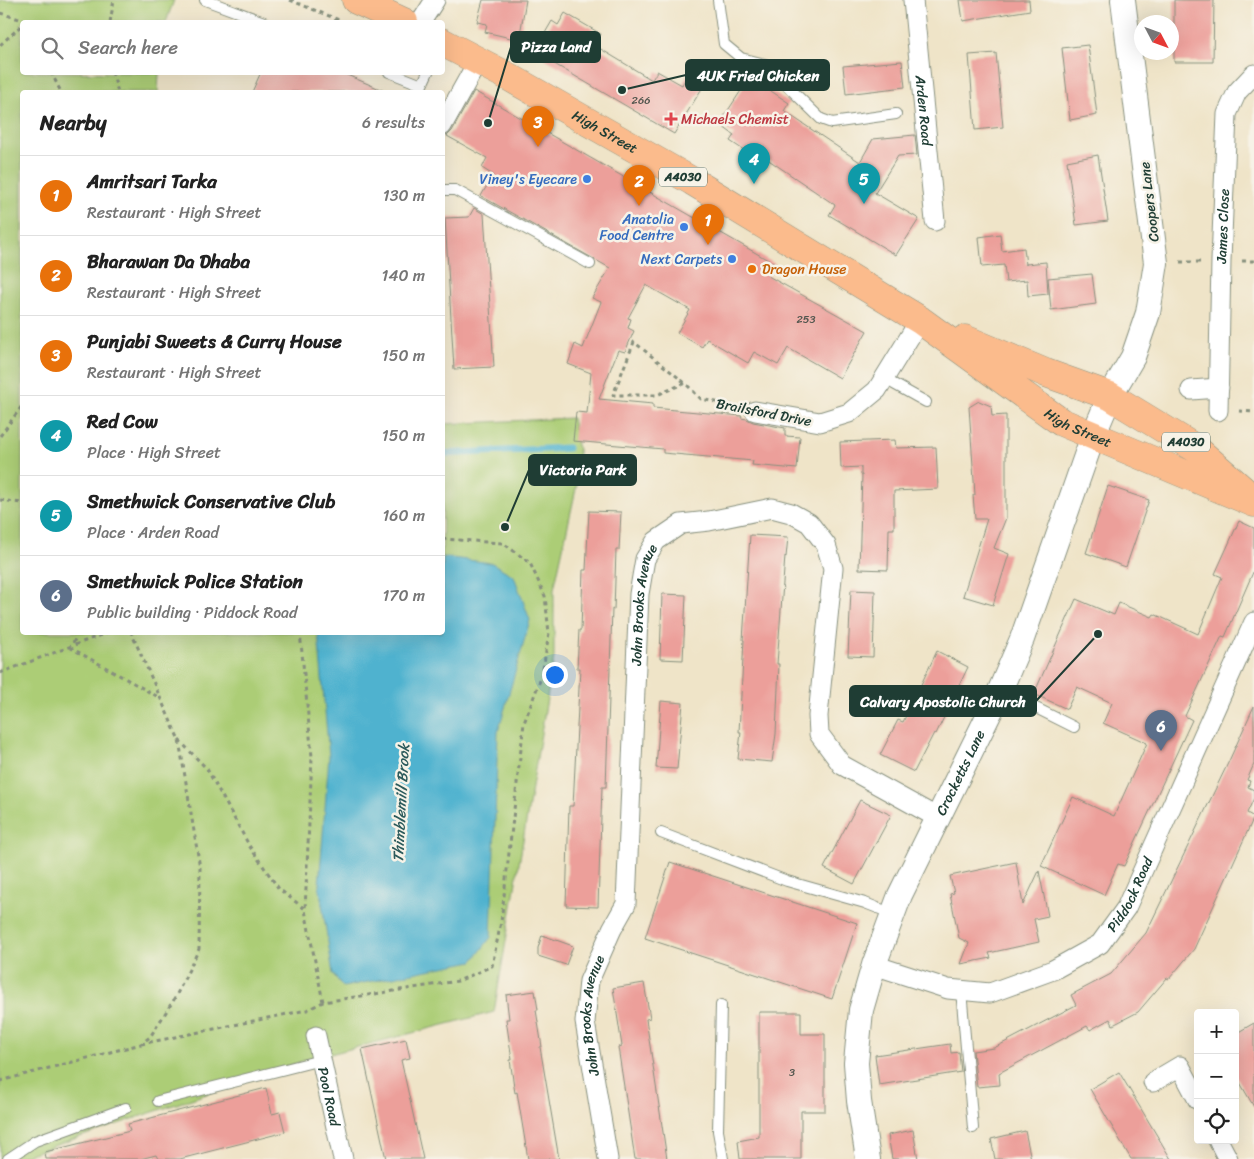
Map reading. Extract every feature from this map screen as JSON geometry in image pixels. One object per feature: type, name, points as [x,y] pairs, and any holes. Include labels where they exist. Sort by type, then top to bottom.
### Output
[{"type":"main road","points":[[356,0],[400,20]]},
{"type":"main road","name":"High Street","points":[[445,44],[510,77],[692,182],[920,320],[1061,422],[1254,503]]},
{"type":"main road","name":"High Street","points":[[920,320],[1046,373],[1110,396],[1195,448],[1254,499]]},
{"type":"street","points":[[423,20],[435,0]]},
{"type":"street","name":"Arden Road","points":[[913,0],[934,221]]},
{"type":"street","name":"Coopers Lane","points":[[1110,396],[1133,357],[1148,313],[1156,263],[1123,0]]},
{"type":"street","points":[[445,121],[478,61]]},
{"type":"street","name":"James Close","points":[[1218,410],[1221,252],[1227,114],[1237,92],[1254,74]]},
{"type":"street","name":"Brailsford Drive","points":[[755,411],[820,422],[849,413],[877,390],[920,320]]},
{"type":"street","points":[[1192,390],[1219,388]]},
{"type":"street","name":"Crocketts Lane","points":[[868,1159],[859,1101],[856,1063],[861,1010],[874,965],[900,894],[1000,690],[1022,639],[1110,396]]},
{"type":"street","name":"John Brooks Avenue","points":[[608,1159],[585,1022],[589,981],[612,929],[626,904],[639,594],[645,558],[656,541],[681,524],[709,521],[772,508],[791,513],[809,523],[826,545],[833,568],[818,716],[819,734],[842,765],[938,818]]},
{"type":"street","name":"Piddock Road","points":[[874,965],[948,989],[990,993],[1053,970],[1100,944],[1126,908],[1254,622]]},
{"type":"street","name":"Pool Road","points":[[316,1036],[343,1159]]},
{"type":"street","points":[[1153,1082],[1180,1066],[1197,1099]]},
{"type":"street","points":[[1220,1144],[1228,1159]]},
{"type":"lane","points":[[205,0],[259,20]]},
{"type":"lane","points":[[718,0],[724,44],[741,58],[765,64],[821,119],[832,123],[896,114]]},
{"type":"lane","points":[[395,75],[421,89],[427,75]]},
{"type":"lane","points":[[445,190],[455,190],[590,264]]},
{"type":"lane","points":[[884,378],[926,402]]},
{"type":"lane","points":[[1000,690],[1074,727]]},
{"type":"lane","points":[[661,833],[787,881],[865,903],[893,914]]},
{"type":"lane","points":[[961,990],[973,1128]]},
{"type":"lane","points":[[721,1005],[718,1131],[723,1159]]},
{"type":"lane","points":[[158,1101],[321,1060]]},
{"type":"lane","points":[[8,1159],[35,1141],[126,1108]]},
{"type":"path","points":[[110,20],[114,0]]},
{"type":"path","points":[[290,0],[339,20]]},
{"type":"path","points":[[0,14],[20,21]]},
{"type":"path","points":[[0,45],[20,28]]},
{"type":"path","points":[[54,75],[61,90]]},
{"type":"path","points":[[113,75],[117,90]]},
{"type":"path","name":"Brailsford Drive","points":[[686,383],[657,395],[613,396],[634,342],[686,383],[701,399],[755,411]]},
{"type":"path","points":[[0,436],[20,409]]},
{"type":"path","points":[[0,500],[20,503]]},
{"type":"path","points":[[0,1082],[141,1044],[307,1010],[323,1002],[458,981],[492,966],[501,922],[524,723],[542,676],[549,633],[545,596],[530,563],[503,543],[445,539]]},
{"type":"path","points":[[71,648],[77,635]]},
{"type":"path","points":[[0,673],[102,635]]},
{"type":"path","points":[[132,635],[179,740],[200,868],[199,949],[175,998],[150,1037],[141,1044]]},
{"type":"path","points":[[300,635],[312,757],[306,910],[323,1002]]},
{"type":"path","points":[[71,648],[161,698]]},
{"type":"path","points":[[179,740],[208,769],[250,847],[279,889],[306,910]]},
{"type":"green space","points":[[0,0],[174,0],[167,20],[20,20],[20,75],[159,75],[158,90],[20,90],[20,635],[445,635],[445,424],[572,418],[581,466],[554,589],[554,657],[494,1012],[303,1061],[15,1159],[0,1159]]},
{"type":"water","name":"Thimblemill Brook","points":[[445,557],[492,563],[514,576],[530,620],[498,732],[491,937],[473,961],[343,987],[333,974],[319,885],[329,756],[318,635],[445,635]]},
{"type":"building","points":[[483,0],[526,0],[519,40],[485,32],[487,24],[477,22]]},
{"type":"building","points":[[960,0],[1029,0],[1030,10],[963,21]]},
{"type":"building","points":[[1174,0],[1214,0],[1213,62],[1174,62],[1174,60],[1179,60],[1179,15],[1174,15]]},
{"type":"building","points":[[565,13],[601,34],[594,45],[652,80],[657,71],[682,85],[692,66],[712,72],[674,134],[534,52],[552,21],[558,25]]},
{"type":"building","points":[[1088,45],[1097,115],[1070,120],[1062,48]]},
{"type":"building","points":[[996,53],[1003,127],[975,130],[969,55]]},
{"type":"building","points":[[902,61],[905,87],[846,94],[843,66]]},
{"type":"building","points":[[260,75],[347,75],[382,90],[253,90]]},
{"type":"building","points":[[750,77],[789,103],[784,111],[860,162],[873,139],[915,135],[917,155],[898,156],[875,193],[919,219],[896,255],[829,215],[835,205],[751,148],[748,153],[730,141],[734,135],[719,124]]},
{"type":"building","points":[[474,91],[775,264],[768,276],[867,331],[840,378],[788,348],[778,365],[754,352],[748,363],[707,339],[702,347],[677,333],[690,310],[646,285],[628,318],[631,319],[628,328],[634,331],[625,352],[618,350],[599,399],[653,404],[653,408],[742,416],[741,418],[753,422],[785,428],[785,436],[800,437],[797,469],[752,465],[753,461],[663,453],[663,449],[573,441],[576,412],[587,413],[591,373],[568,364],[575,344],[583,348],[601,302],[592,298],[610,268],[481,196],[493,175],[482,168],[487,158],[447,136],[452,131]]},
{"type":"building","points":[[1098,155],[1108,221],[1076,225],[1067,161]]},
{"type":"building","points":[[474,208],[484,214],[494,367],[454,369],[445,218],[469,217]]},
{"type":"building","points":[[1000,234],[1002,251],[1024,248],[1026,265],[1046,262],[1048,294],[1028,296],[1027,280],[1006,282],[1004,265],[982,267],[979,237]]},
{"type":"building","points":[[1092,274],[1096,304],[1051,310],[1048,278]]},
{"type":"building","points":[[979,401],[991,406],[992,416],[1006,415],[1006,518],[994,548],[1009,554],[993,605],[963,596],[987,519],[975,519],[973,495],[975,495],[969,407]]},
{"type":"building","points":[[895,440],[896,448],[936,447],[938,489],[894,491],[894,529],[889,529],[888,570],[859,569],[861,467],[841,468],[840,442]]},
{"type":"building","points":[[1108,486],[1149,500],[1126,567],[1086,553]]},
{"type":"building","points":[[589,511],[621,512],[619,550],[616,550],[614,610],[612,609],[606,787],[602,787],[598,907],[566,906],[569,806],[573,806],[580,668],[577,668],[579,630],[581,630],[583,570],[586,570]]},
{"type":"building","points":[[1239,521],[1254,528],[1254,570],[1225,637],[1222,636],[1185,716],[1192,720],[1124,866],[1118,864],[1104,895],[1041,866],[1073,797],[1114,816],[1147,743],[1103,723],[1112,703],[1077,687],[1067,709],[1034,694],[1076,599],[1114,615],[1119,603],[1152,617],[1154,614],[1198,634],[1222,577],[1215,574]]},
{"type":"building","points":[[750,535],[788,537],[777,664],[779,664],[776,734],[772,762],[738,759],[741,732],[739,732],[743,640]]},
{"type":"building","points":[[851,590],[875,591],[873,657],[848,656]]},
{"type":"building","points":[[662,594],[686,595],[683,660],[660,659]]},
{"type":"building","points":[[937,651],[968,667],[936,734],[934,733],[914,772],[880,755],[898,720],[903,722]]},
{"type":"building","points":[[661,701],[683,703],[677,769],[656,768]]},
{"type":"building","points":[[1254,706],[1254,764],[1247,780],[1250,781],[1248,787],[1254,790],[1254,798],[1247,813],[1254,817],[1194,949],[1138,1012],[1113,1025],[1110,1019],[1090,1030],[1087,1026],[999,1073],[1000,1085],[977,1087],[973,1051],[994,1048],[1076,1005],[1071,995],[1111,974],[1146,933]]},
{"type":"building","points":[[860,800],[891,815],[854,884],[824,868]]},
{"type":"building","points":[[670,862],[857,923],[832,999],[645,938]]},
{"type":"building","points":[[1016,862],[1023,905],[1039,871],[1048,916],[1034,919],[1039,942],[989,953],[991,958],[961,964],[969,943],[959,938],[950,894],[954,893],[950,876]]},
{"type":"building","points":[[542,935],[573,946],[566,965],[538,956]]},
{"type":"building","points":[[644,983],[650,1018],[646,1019],[667,1159],[635,1159],[618,1047],[622,1046],[613,988]]},
{"type":"building","points":[[535,991],[542,1047],[540,1047],[559,1159],[528,1159],[510,1060],[512,1060],[506,1019],[509,1019],[506,995]]},
{"type":"building","points":[[759,1012],[801,1012],[801,1034],[825,1034],[825,1111],[801,1111],[801,1159],[740,1159],[738,1141],[759,1137]]},
{"type":"building","points":[[1254,1023],[1254,1107],[1239,1081],[1239,1032]]},
{"type":"building","points":[[406,1039],[410,1058],[401,1060],[423,1159],[386,1159],[362,1049]]},
{"type":"building","points":[[950,1044],[951,1053],[959,1052],[961,1072],[879,1085],[875,1055]]},
{"type":"building","points":[[1119,1072],[1171,1159],[1131,1159],[1090,1089]]},
{"type":"building","points":[[266,1088],[272,1114],[280,1112],[285,1132],[180,1159],[158,1159],[156,1155],[140,1159],[46,1159],[45,1152],[130,1131],[128,1124]]},
{"type":"building","points":[[913,1130],[918,1159],[892,1159],[888,1135]]},
{"type":"building","points":[[1025,1131],[1031,1159],[995,1159],[991,1139]]},
{"type":"waterway","points":[[445,454],[568,448]]},
{"type":"place","name":"4UK Fried Chicken","points":[[622,90]]},
{"type":"place","name":"Michaels Chemist","points":[[671,119]]},
{"type":"place","name":"Pizza Land","points":[[488,123]]},
{"type":"place","name":"Punjabi Sweets & Curry House","points":[[538,147]]},
{"type":"place","name":"Viney's Eyecare","points":[[587,179]]},
{"type":"place","name":"Red Cow","points":[[754,184]]},
{"type":"place","name":"Smethwick Conservative Club","points":[[864,204]]},
{"type":"place","name":"Bharawan Da Dhaba","points":[[639,206]]},
{"type":"place","name":"Anatolia Food Centre","points":[[684,227]]},
{"type":"place","name":"Amritsari Tarka","points":[[708,245]]},
{"type":"place","name":"Next Carpets","points":[[732,259]]},
{"type":"place","name":"Dragon House","points":[[752,269]]},
{"type":"place","name":"Victoria Park","points":[[505,527]]},
{"type":"place","name":"Calvary Apostolic Church","points":[[1098,634]]},
{"type":"place","name":"Smethwick Police Station","points":[[1161,751]]}]
